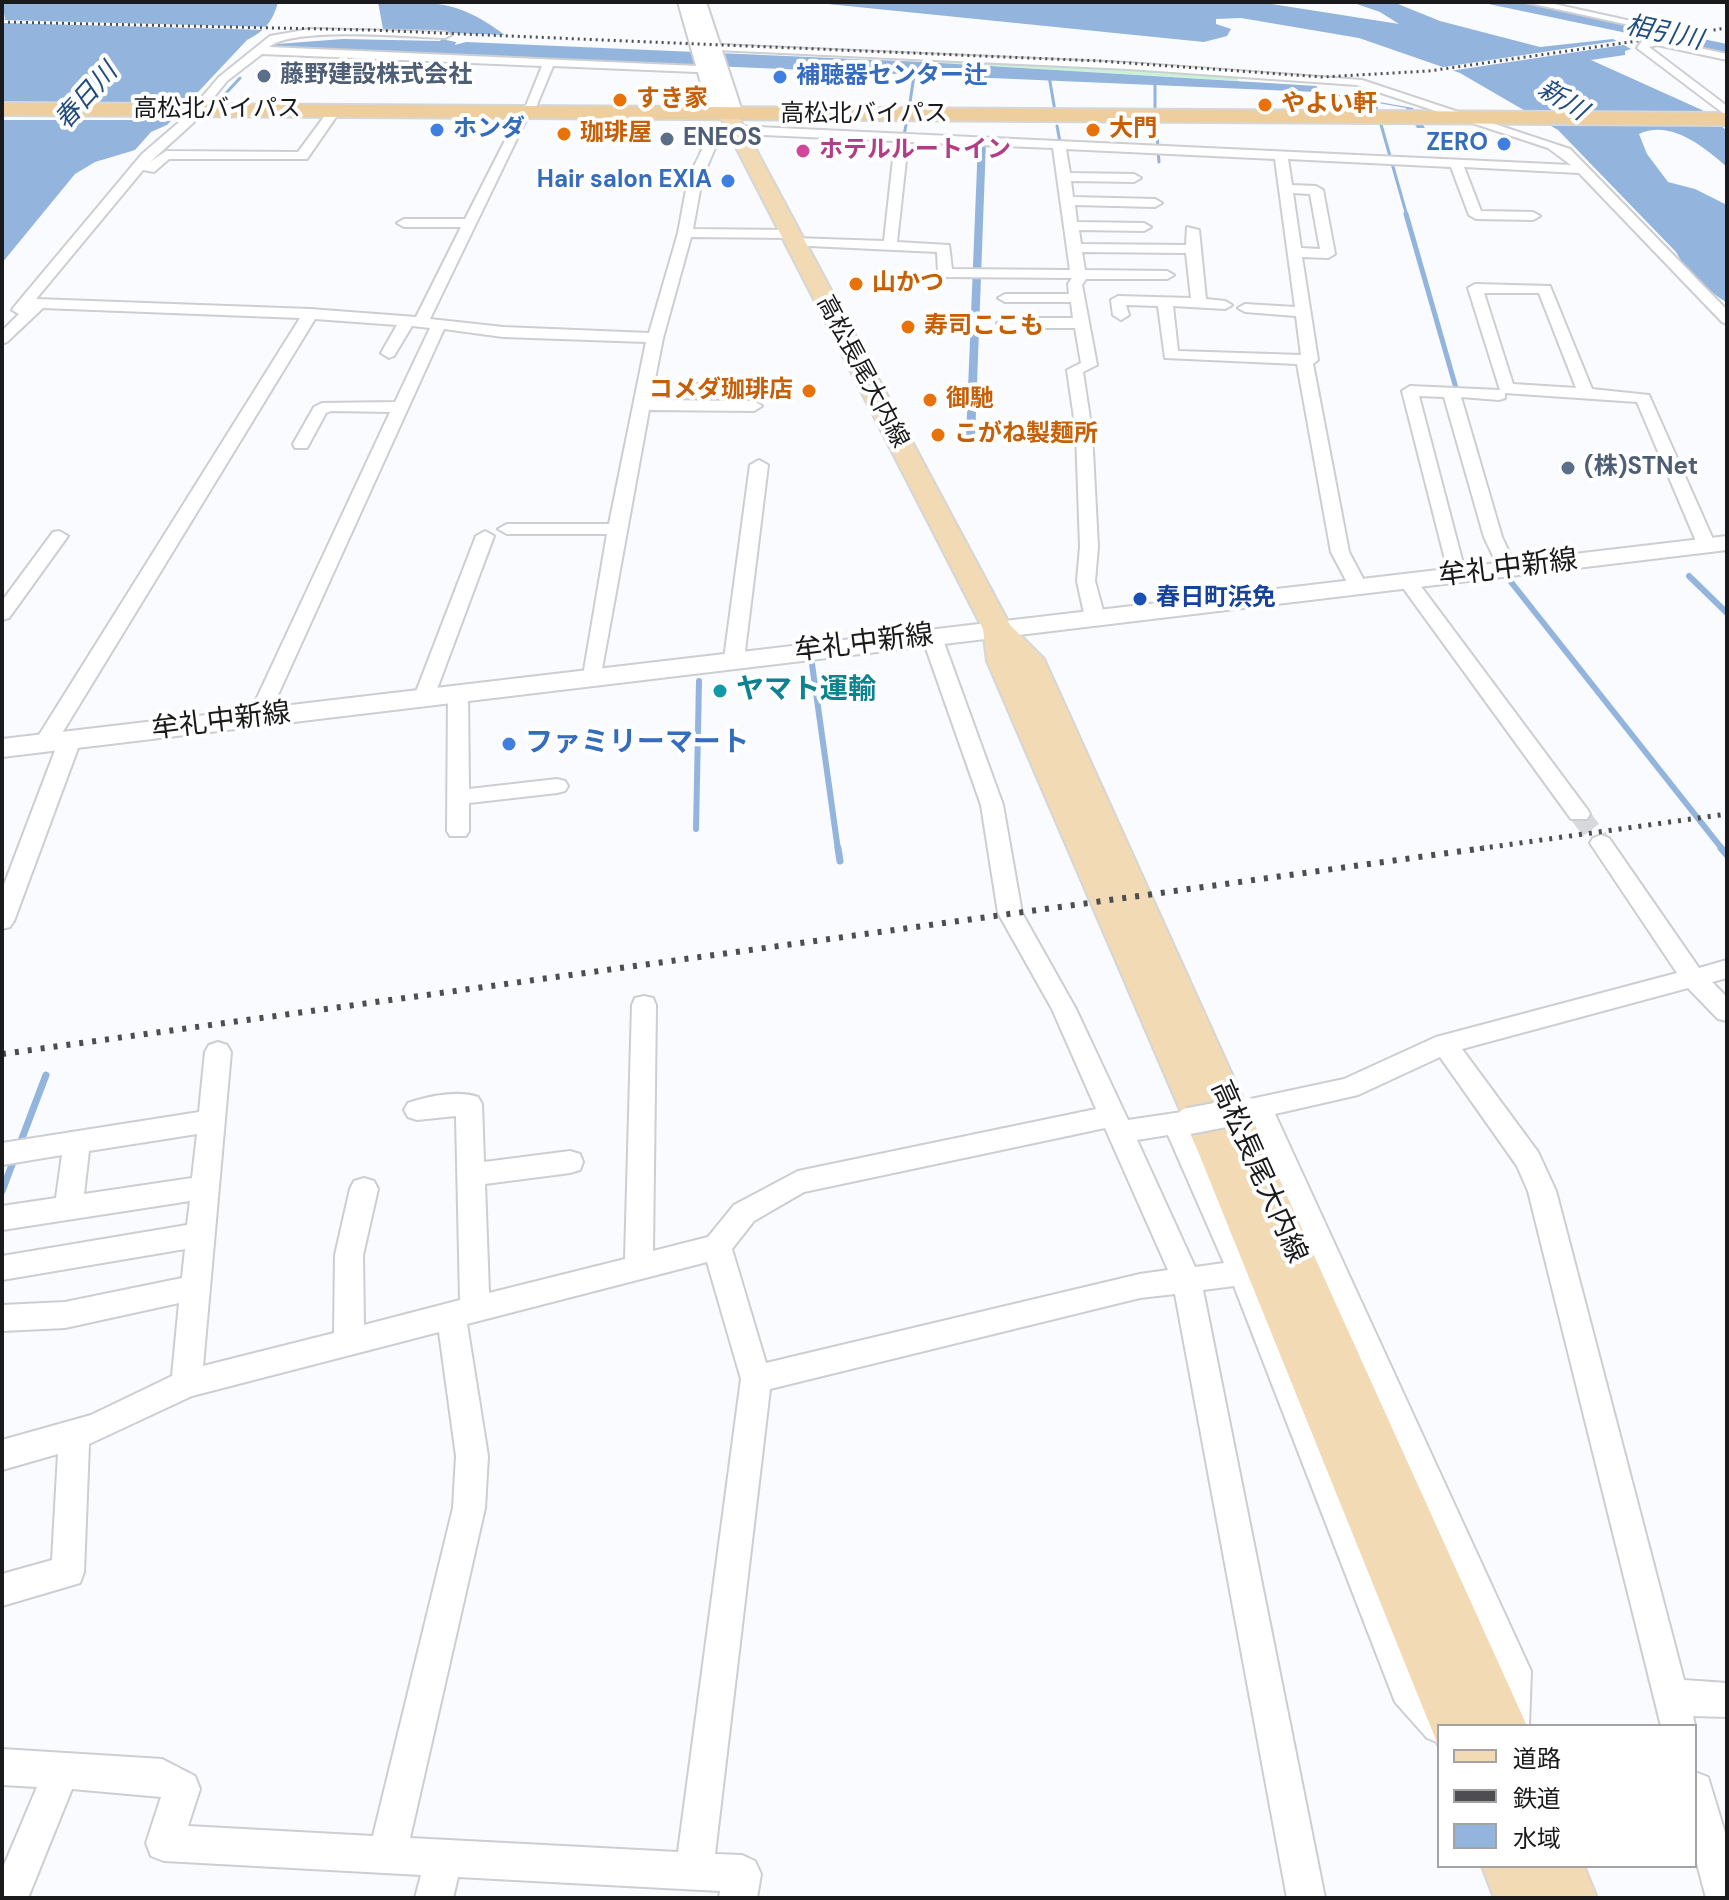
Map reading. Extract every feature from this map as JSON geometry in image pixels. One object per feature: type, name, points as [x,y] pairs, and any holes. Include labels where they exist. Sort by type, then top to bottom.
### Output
[{"type":"highway","name":"高松北バイパス","points":[[2,112],[525,114],[733,125],[1727,122]]},
{"type":"highway","name":"高松北バイパス","points":[[292,114],[330,117],[525,114]]},
{"type":"main road","name":"高松長尾大内線","points":[[733,125],[998,629],[1029,659],[1500,1724]]},
{"type":"main road","name":"牟礼中新線","points":[[2,748],[1717,544]]},
{"type":"main road","name":"高松長尾大内線","points":[[998,629],[1002,661],[1219,1154],[1456,1724]]},
{"type":"main road","points":[[1511,1868],[1522,1898]]},
{"type":"main road","points":[[1557,1868],[1569,1898]]},
{"type":"street","points":[[685,2],[698,18]]},
{"type":"street","points":[[699,2],[698,18],[713,69],[733,108],[733,125]]},
{"type":"street","points":[[1530,2],[1675,32]]},
{"type":"street","points":[[2,330],[147,157],[223,79],[256,50],[279,35],[316,28],[445,35]]},
{"type":"street","points":[[1727,57],[1657,42],[1646,43],[1643,48],[1727,112]]},
{"type":"street","points":[[707,49],[1115,65],[1294,80],[1347,81],[1484,121],[1566,152],[1727,319]]},
{"type":"street","points":[[256,50],[713,69]]},
{"type":"street","points":[[258,717],[401,407],[423,322],[549,62]]},
{"type":"street","points":[[94,222],[108,218],[154,163],[166,155],[302,156],[330,117]]},
{"type":"street","points":[[593,676],[617,529],[655,338],[685,233],[695,179],[712,140],[733,125],[902,137],[1583,169]]},
{"type":"street","points":[[890,246],[902,137]]},
{"type":"street","points":[[1059,144],[1089,365],[1075,370],[1084,446],[1089,547],[1086,581],[1095,618]]},
{"type":"street","points":[[1165,302],[1171,355],[1310,360],[1281,155]]},
{"type":"street","points":[[1456,163],[1476,200],[1476,215],[1533,216]]},
{"type":"street","points":[[1064,177],[1134,178]]},
{"type":"street","points":[[1286,189],[1316,190],[1328,254],[1296,252]]},
{"type":"street","points":[[1067,201],[1155,203]]},
{"type":"street","points":[[404,223],[470,223]]},
{"type":"street","points":[[1071,226],[1144,227]]},
{"type":"street","points":[[1192,230],[1199,303]]},
{"type":"street","points":[[685,233],[944,248],[945,273],[1167,275]]},
{"type":"street","points":[[2,339],[39,303],[72,262],[73,247]]},
{"type":"street","points":[[1074,248],[1193,249]]},
{"type":"street","points":[[1586,394],[1545,289],[1475,288],[1506,388],[1586,394],[1643,398],[1717,544]]},
{"type":"street","points":[[1005,298],[1078,298]]},
{"type":"street","points":[[1121,315],[1118,300],[1225,305]]},
{"type":"street","points":[[39,303],[310,314],[423,322],[503,332],[655,338]]},
{"type":"street","points":[[1245,308],[1304,312]]},
{"type":"street","points":[[2,921],[58,741],[310,314]]},
{"type":"street","points":[[389,353],[423,322]]},
{"type":"street","points":[[1005,323],[1082,323]]},
{"type":"street","points":[[1304,359],[1340,552],[1358,586]]},
{"type":"street","points":[[1457,575],[1410,391],[1499,395]]},
{"type":"street","points":[[1451,392],[1493,537],[1508,569]]},
{"type":"street","points":[[643,397],[755,397]]},
{"type":"street","points":[[301,444],[320,410],[328,406],[401,407]]},
{"type":"street","points":[[734,659],[759,465]]},
{"type":"street","points":[[507,529],[617,529]]},
{"type":"street","points":[[2,614],[59,536]]},
{"type":"street","points":[[424,697],[485,536]]},
{"type":"street","points":[[1407,581],[1579,814]]},
{"type":"street","points":[[932,637],[992,805],[1010,913],[1064,1009],[1187,1280],[1306,1898]]},
{"type":"street","points":[[458,693],[458,831]]},
{"type":"street","points":[[458,797],[557,786]]},
{"type":"street","points":[[1601,843],[1692,977],[1727,1012]]},
{"type":"street","points":[[2,1455],[97,1428],[186,1384],[717,1247],[744,1213],[798,1182],[1117,1124],[1182,1122],[1349,1088],[1445,1044],[1727,969]]},
{"type":"street","points":[[639,1267],[644,1005]]},
{"type":"street","points":[[1445,1044],[1528,1160],[1542,1191],[1674,1711],[1727,1700]]},
{"type":"street","points":[[186,1384],[218,1052]]},
{"type":"street","points":[[387,1856],[469,1508],[472,1456],[463,1312],[471,1175],[469,1104],[417,1110]]},
{"type":"street","points":[[1252,1109],[1514,1671],[1512,1724]]},
{"type":"street","points":[[2,1154],[211,1121]]},
{"type":"street","points":[[1182,1122],[1407,1690],[1437,1724]]},
{"type":"street","points":[[68,1208],[77,1143]]},
{"type":"street","points":[[471,1175],[570,1162]]},
{"type":"street","points":[[2,1218],[205,1187]]},
{"type":"street","points":[[349,1342],[349,1255],[364,1189]]},
{"type":"street","points":[[2,1268],[201,1235]]},
{"type":"street","points":[[694,1873],[756,1379],[717,1247]]},
{"type":"street","points":[[756,1379],[1140,1286],[1243,1273]]},
{"type":"street","points":[[2,1318],[65,1315],[196,1287]]},
{"type":"street","points":[[2,1590],[68,1572],[74,1435]]},
{"type":"street","points":[[2,1767],[162,1777],[182,1789],[164,1843],[742,1874],[738,1898]]},
{"type":"street","points":[[9,1898],[61,1771]]},
{"type":"street","points":[[1697,1796],[1721,1862],[1725,1898]]},
{"type":"street","points":[[434,1898],[444,1859]]},
{"type":"green space","points":[[925,58],[1130,67],[1238,77],[1238,81],[924,62]]},
{"type":"water","name":"春日川","points":[[2,2],[278,2],[267,25],[247,40],[167,125],[151,132],[135,150],[95,162],[75,174],[2,263],[2,23],[5,19]]},
{"type":"water","points":[[378,2],[446,5],[473,15],[505,35],[452,33],[446,40],[456,42],[455,45],[466,42],[924,62],[1317,86],[1317,91],[1413,108],[1425,128],[1417,128],[1406,108],[1316,92],[271,47],[343,39],[440,41],[448,33],[383,29]]},
{"type":"water","name":"新川","points":[[808,2],[1259,2],[1399,24],[1380,12],[1351,2],[1393,2],[1440,21],[1540,47],[1613,39],[1631,49],[1625,51],[1625,55],[1591,60],[1702,110],[1727,131],[1727,167],[1698,144],[1675,133],[1651,130],[1639,134],[1647,154],[1668,182],[1695,189],[1727,205],[1727,303],[1707,289],[1676,252],[1558,130],[1460,73],[1359,38],[1241,18],[1216,19],[1216,24],[1231,29],[1227,36],[1204,42]]},
{"type":"water","name":"相引川","points":[[1479,2],[1525,2],[1727,44],[1727,54]]},
{"type":"water","points":[[978,142],[986,142],[975,438],[966,438]]},
{"type":"pier","points":[[2,20],[272,27],[270,30],[2,23]]},
{"type":"pier","points":[[1623,40],[1630,44],[1443,72],[1437,68]]},
{"type":"pier","points":[[2,105],[191,106],[178,120],[2,120]]},
{"type":"waterway","points":[[909,109],[915,69]]},
{"type":"waterway","points":[[1049,76],[1055,111]]},
{"type":"waterway","points":[[215,105],[240,78]]},
{"type":"waterway","points":[[1155,82],[1155,111]]},
{"type":"waterway","points":[[1366,98],[1374,100],[1407,216]]},
{"type":"waterway","points":[[904,135],[906,125]]},
{"type":"waterway","points":[[1057,126],[1060,142]]},
{"type":"waterway","points":[[1156,127],[1158,147]]},
{"type":"waterway","points":[[1158,151],[1159,162]]},
{"type":"waterway","points":[[1406,214],[1458,395]]},
{"type":"waterway","points":[[1508,569],[1511,582],[1723,850]]},
{"type":"waterway","points":[[1689,576],[1727,613]]},
{"type":"waterway","points":[[812,664],[838,850]]},
{"type":"waterway","points":[[696,829],[699,681]]},
{"type":"waterway","points":[[838,848],[840,861]]},
{"type":"waterway","points":[[1721,848],[1727,855]]},
{"type":"waterway","points":[[2,1191],[46,1075]]},
{"type":"tunnel","points":[[1579,814],[1601,843]]},
{"type":"railway","points":[[2,22],[368,30],[1100,61],[1322,77],[1429,71],[1727,28]]},
{"type":"railway","points":[[1470,850],[1727,814]]},
{"type":"railway","points":[[2,1054],[1484,848]]},
{"type":"place","name":"藤野建設株式会社","points":[[264,76]]},
{"type":"place","name":"補聴器センター辻","points":[[780,77]]},
{"type":"place","name":"すき家","points":[[620,100]]},
{"type":"place","name":"やよい軒","points":[[1265,105]]},
{"type":"place","name":"ホンダ","points":[[437,130]]},
{"type":"place","name":"大門","points":[[1093,130]]},
{"type":"place","name":"珈琲屋","points":[[564,134]]},
{"type":"place","name":"ENEOS","points":[[667,139]]},
{"type":"place","name":"ZERO","points":[[1504,144]]},
{"type":"place","name":"ホテルルートイン","points":[[803,151]]},
{"type":"place","name":"Hair salon EXIA","points":[[728,181]]},
{"type":"place","name":"山かつ","points":[[856,284]]},
{"type":"place","name":"寿司ここも","points":[[908,327]]},
{"type":"place","name":"コメダ珈琲店","points":[[809,391]]},
{"type":"place","name":"御馳","points":[[930,400]]},
{"type":"place","name":"こがね製麺所","points":[[938,435]]},
{"type":"place","name":"(株)STNet","points":[[1568,468]]},
{"type":"place","name":"春日町浜免","points":[[1140,599]]},
{"type":"place","name":"ヤマト運輸","points":[[720,691]]},
{"type":"place","name":"ファミリーマート","points":[[509,744]]}]
